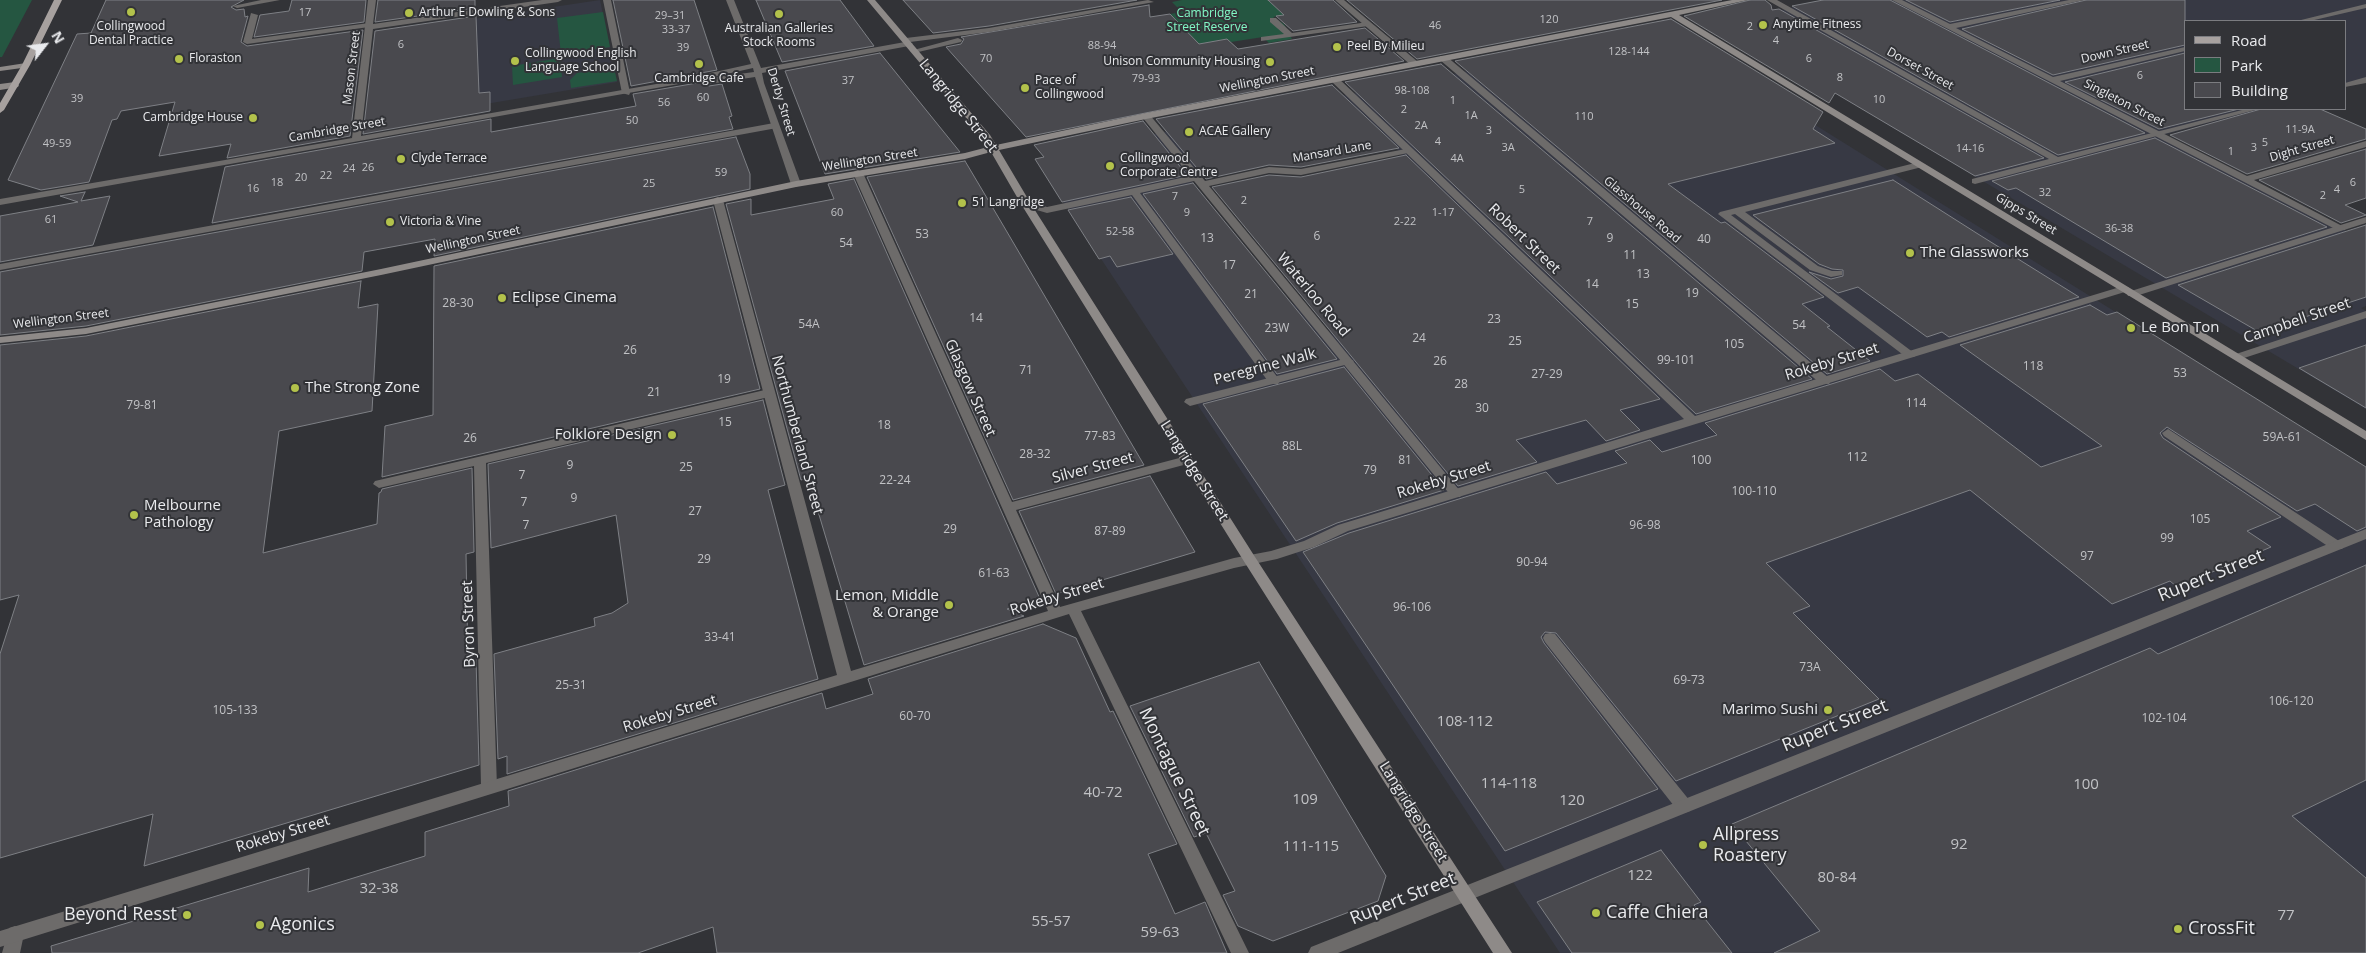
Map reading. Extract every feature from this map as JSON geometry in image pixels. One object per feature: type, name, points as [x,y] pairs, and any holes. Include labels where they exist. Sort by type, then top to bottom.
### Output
[{"type":"main road","points":[[0,110],[26,65],[58,0]]},
{"type":"street","points":[[234,16],[238,3],[276,0]]},
{"type":"street","name":"Mason Street","points":[[356,139],[372,0]]},
{"type":"street","points":[[254,16],[247,42],[558,0]]},
{"type":"street","points":[[607,0],[626,93]]},
{"type":"street","name":"Derby Street","points":[[730,0],[758,70],[760,83],[774,126],[796,184]]},
{"type":"street","name":"Langridge Street","points":[[872,0],[984,134],[994,149],[1026,204],[1250,560],[1503,953]]},
{"type":"street","points":[[1339,0],[1415,64]]},
{"type":"street","name":"Wellington Street","points":[[0,340],[86,331],[390,270],[796,184],[911,166],[1146,116],[1744,0]]},
{"type":"street","name":"Dorset Street","points":[[1771,0],[2057,160]]},
{"type":"street","name":"Singleton Street","points":[[1896,0],[2341,228]]},
{"type":"street","points":[[1949,27],[2080,0]]},
{"type":"street","name":"Cambridge Street","points":[[0,202],[679,84],[725,80],[758,70],[1152,1]]},
{"type":"street","points":[[2305,20],[2366,6]]},
{"type":"street","name":"Gipps Street","points":[[1672,14],[2366,436]]},
{"type":"street","points":[[1273,20],[1289,34]]},
{"type":"street","points":[[1264,38],[1368,24]]},
{"type":"street","name":"Cambridge Street","points":[[909,45],[989,30]]},
{"type":"street","name":"Down Street","points":[[2052,80],[2184,48]]},
{"type":"street","name":"Glasshouse Road","points":[[1443,58],[1825,381]]},
{"type":"street","points":[[0,68],[26,65]]},
{"type":"street","name":"Robert Street","points":[[1334,80],[1693,421]]},
{"type":"street","points":[[2346,86],[2366,80]]},
{"type":"street","points":[[0,87],[15,85]]},
{"type":"street","points":[[1975,181],[2251,110]]},
{"type":"street","name":"Waterloo Road","points":[[1146,116],[1456,494]]},
{"type":"street","points":[[0,267],[774,126]]},
{"type":"street","name":"Dight Street","points":[[2246,179],[2366,144]]},
{"type":"street","name":"Mansard Lane","points":[[1026,204],[1047,210],[1134,191],[1269,170],[1301,172],[1408,150]]},
{"type":"street","points":[[1910,355],[1723,214],[1919,165]]},
{"type":"street","name":"Glasgow Street","points":[[858,173],[1056,614]]},
{"type":"street","points":[[1134,191],[1274,381]]},
{"type":"street","name":"Northumberland Street","points":[[718,200],[845,677]]},
{"type":"street","points":[[1737,211],[1814,268],[1831,274],[1838,273]]},
{"type":"street","name":"Rokeby Street","points":[[8,937],[845,677],[1073,608],[1250,560],[1272,556],[1309,544],[1343,528],[1910,355],[2366,220]]},
{"type":"street","name":"Campbell Street","points":[[2238,357],[2366,314]]},
{"type":"street","name":"Peregrine Walk","points":[[1190,402],[1348,361]]},
{"type":"street","points":[[379,484],[768,393]]},
{"type":"street","points":[[2168,433],[2337,546]]},
{"type":"street","name":"Byron Street","points":[[480,460],[490,787]]},
{"type":"street","name":"Silver Street","points":[[1008,508],[1187,460]]},
{"type":"street","name":"Rupert Street","points":[[1317,953],[2366,534]]},
{"type":"street","name":"Montague Street","points":[[1073,608],[1240,953]]},
{"type":"street","points":[[1550,638],[1684,806]]},
{"type":"street","points":[[8,937],[11,953]]},
{"type":"shaded area","name":"Collingwood English Language School","points":[[600,0],[617,82],[378,122],[419,27]]},
{"type":"shaded area","points":[[1821,0],[2366,0],[2366,81],[2346,87],[2346,20],[2184,20],[2184,110],[2257,110],[2159,136],[2366,241],[2366,306],[2361,308],[2366,311],[2366,409],[1717,23]]},
{"type":"shaded area","points":[[1666,32],[2366,468],[2366,953],[1560,953],[1035,159],[1169,131],[1270,162],[1190,179],[1286,298],[1345,344],[1537,286],[1399,156],[1403,155],[1341,96]]},
{"type":"green space","points":[[0,0],[32,0],[2,57],[0,57]]},
{"type":"green space","name":"Cambridge Street Reserve","points":[[1182,0],[1268,0],[1284,15],[1273,17],[1284,24],[1292,39],[1269,43],[1263,37],[1231,42],[1227,39],[1199,44],[1170,14],[1182,12],[1172,2]]},
{"type":"green space","points":[[603,12],[610,47],[561,54],[557,18]]},
{"type":"green space","points":[[560,58],[562,77],[513,85],[512,66]]},
{"type":"green space","points":[[614,68],[617,81],[571,88],[570,80],[577,73]]},
{"type":"building","points":[[106,0],[244,0],[231,7],[236,10],[244,9],[245,17],[248,16],[241,42],[247,46],[363,30],[350,136],[227,158],[231,144],[159,156],[175,102],[121,111],[117,119],[112,120],[89,182],[41,190],[8,180],[77,34],[91,33]]},
{"type":"building","points":[[292,0],[366,0],[364,22],[254,37],[260,15],[289,11]]},
{"type":"building","name":"Arthur E Dowling & Sons","points":[[378,0],[475,0],[475,8],[375,22]]},
{"type":"building","points":[[613,0],[694,0],[717,70],[631,86]]},
{"type":"building","points":[[756,0],[840,0],[874,46],[782,62]]},
{"type":"building","points":[[903,0],[1137,0],[989,26],[933,33]]},
{"type":"building","points":[[1268,0],[1333,0],[1357,22],[1293,31],[1276,16],[1284,15]]},
{"type":"building","points":[[1347,0],[1722,0],[1417,59]]},
{"type":"building","points":[[1750,0],[1765,0],[1771,5],[1772,10],[1779,9],[2044,158],[1975,176],[1835,93],[1829,103],[1684,16]]},
{"type":"building","points":[[1823,0],[1890,0],[2145,133],[2058,155],[1792,6]]},
{"type":"building","points":[[1906,0],[2060,0],[1950,22]]},
{"type":"building","points":[[2086,0],[2185,0],[2184,45],[2053,75],[1962,29]]},
{"type":"building","points":[[1149,5],[1150,17],[1170,14],[1199,44],[1227,39],[1238,49],[1365,28],[1404,61],[1026,137],[946,47],[961,44],[964,39],[961,37]]},
{"type":"building","points":[[476,16],[479,93],[490,92],[490,111],[363,134],[375,31]]},
{"type":"building","points":[[1671,19],[1823,112],[1813,129],[1835,143],[1668,184],[1721,223],[1725,222],[1824,297],[1802,304],[1830,326],[1827,327],[1870,361],[1827,374],[1455,61]]},
{"type":"building","points":[[880,53],[960,152],[825,174],[785,71]]},
{"type":"building","points":[[2184,53],[2184,110],[2235,110],[2159,129],[2065,82]]},
{"type":"building","points":[[1441,64],[1812,379],[1696,414],[1345,82]]},
{"type":"building","points":[[703,82],[709,86],[722,84],[732,116],[729,117],[733,129],[212,223],[225,167],[491,119],[491,132],[636,106],[633,94]]},
{"type":"building","points":[[1332,85],[1399,148],[1301,167],[1269,165],[1206,179],[1156,119]]},
{"type":"building","points":[[2258,110],[2322,110],[2366,129],[2366,139],[2247,174],[2170,135]]},
{"type":"building","name":"Collingwood Corporate Centre","points":[[1143,121],[1187,175],[1062,202],[1035,159],[1044,157],[1034,145]]},
{"type":"building","name":"Victoria & Vine","points":[[736,137],[750,174],[750,189],[434,256],[435,239],[364,252],[362,271],[86,326],[0,335],[0,272]]},
{"type":"building","points":[[2155,138],[2327,227],[2166,278],[2016,188],[2008,190],[1992,181]]},
{"type":"building","points":[[2366,149],[2366,198],[2345,205],[2366,215],[2341,223],[2259,180]]},
{"type":"building","points":[[1406,155],[1660,399],[1620,410],[1640,430],[1606,441],[1586,420],[1516,440],[1537,462],[1458,486],[1212,187],[1269,175],[1301,177]]},
{"type":"building","points":[[965,161],[1144,465],[1013,500],[867,177]]},
{"type":"building","points":[[854,179],[1040,599],[1007,609],[1024,616],[864,665],[808,478],[801,480],[726,204],[751,199],[751,215],[834,199],[828,184]]},
{"type":"building","name":"The Glassworks","points":[[1893,180],[2079,297],[1949,337],[1942,332],[1927,337],[1858,287],[1838,293],[1809,272],[1831,279],[1843,276],[1843,270],[1832,269],[1819,264],[1753,215]]},
{"type":"building","points":[[1193,183],[1337,359],[1277,374],[1143,194]]},
{"type":"building","points":[[85,192],[81,201],[110,196],[93,245],[0,262],[0,216],[78,202],[60,196]]},
{"type":"building","points":[[1131,197],[1173,254],[1117,267],[1110,256],[1099,259],[1068,210]]},
{"type":"building","points":[[713,207],[760,389],[382,477],[385,426],[433,415],[434,266]]},
{"type":"building","points":[[2366,225],[2366,297],[2259,332],[2178,285]]},
{"type":"building","points":[[361,281],[358,308],[378,304],[372,411],[279,431],[263,553],[377,524],[379,493],[382,489],[472,468],[474,552],[466,554],[468,662],[476,659],[479,765],[144,866],[153,814],[0,858],[0,654],[19,595],[0,600],[0,345],[86,336]]},
{"type":"building","points":[[2090,305],[2107,315],[2117,312],[2366,467],[2366,527],[2357,531],[2315,504],[2297,511],[2167,427],[2160,433],[2163,438],[2281,517],[2247,531],[2271,547],[2177,587],[2170,581],[2112,604],[1970,490],[1766,563],[1810,606],[1793,613],[1879,699],[1676,781],[1556,633],[1545,632],[1541,637],[1544,643],[1658,789],[1505,851],[1303,552],[1349,533],[1546,472],[1557,484],[1627,463],[1615,451],[1650,440],[1662,452],[1717,435],[1705,423],[1880,369],[1895,381],[1918,374],[2041,467],[2102,446],[1960,345]]},
{"type":"building","points":[[2366,345],[2366,408],[2299,368]]},
{"type":"building","points":[[1344,367],[1444,490],[1337,523],[1296,541],[1203,404]]},
{"type":"building","points":[[763,400],[785,485],[768,490],[818,679],[507,774],[507,756],[498,759],[494,654],[595,626],[594,618],[612,613],[628,603],[616,515],[491,548],[488,464]]},
{"type":"building","points":[[1150,476],[1195,552],[1056,594],[1019,511]]},
{"type":"building","points":[[2366,565],[2366,780],[2292,816],[2366,878],[2366,953],[1774,953],[1820,931],[1732,824],[2150,648],[2158,654]]},
{"type":"building","points":[[1043,624],[1076,638],[1110,712],[1113,711],[1177,844],[1148,854],[1175,914],[1205,902],[1227,953],[717,953],[713,927],[638,953],[52,953],[51,946],[309,868],[308,892],[425,856],[425,832],[509,806],[508,791],[822,693],[826,709],[873,694],[868,679]]},
{"type":"building","points":[[1259,662],[1386,876],[1378,901],[1273,941],[1238,926],[1223,895],[1235,891],[1206,833],[1194,837],[1130,706]]},
{"type":"building","points":[[1661,850],[1701,902],[1694,905],[1732,953],[1572,953],[1537,902]]},
{"type":"place","name":"Collingwood Dental Practice","points":[[131,12]]},
{"type":"place","name":"Arthur E Dowling & Sons","points":[[409,13]]},
{"type":"place","name":"Australian Galleries Stock Rooms","points":[[779,14]]},
{"type":"place","name":"Anytime Fitness","points":[[1763,25]]},
{"type":"place","name":"Peel By Milieu","points":[[1337,47]]},
{"type":"place","name":"Floraston","points":[[179,59]]},
{"type":"place","name":"Collingwood English Language School","points":[[515,61]]},
{"type":"place","name":"Unison Community Housing","points":[[1270,62]]},
{"type":"place","name":"Cambridge Cafe","points":[[699,64]]},
{"type":"place","name":"Pace of Collingwood","points":[[1025,88]]},
{"type":"place","name":"Cambridge House","points":[[253,118]]},
{"type":"place","name":"ACAE Gallery","points":[[1189,132]]},
{"type":"place","name":"Clyde Terrace","points":[[401,159]]},
{"type":"place","name":"Collingwood Corporate Centre","points":[[1110,166]]},
{"type":"place","name":"51 Langridge","points":[[962,203]]},
{"type":"place","name":"Victoria & Vine","points":[[390,222]]},
{"type":"place","name":"The Glassworks","points":[[1910,253]]},
{"type":"place","name":"Eclipse Cinema","points":[[502,298]]},
{"type":"place","name":"Le Bon Ton","points":[[2131,328]]},
{"type":"place","name":"The Strong Zone","points":[[295,388]]},
{"type":"place","name":"Folklore Design","points":[[672,435]]},
{"type":"place","name":"Melbourne Pathology","points":[[134,515]]},
{"type":"place","name":"Lemon, Middle & Orange","points":[[949,605]]},
{"type":"place","name":"Marimo Sushi","points":[[1828,710]]},
{"type":"place","name":"Allpress Roastery","points":[[1703,845]]},
{"type":"place","name":"Caffe Chiera","points":[[1596,913]]},
{"type":"place","name":"Beyond Resst","points":[[187,915]]},
{"type":"place","name":"Agonics","points":[[260,925]]},
{"type":"place","name":"CrossFit","points":[[2178,929]]}]
